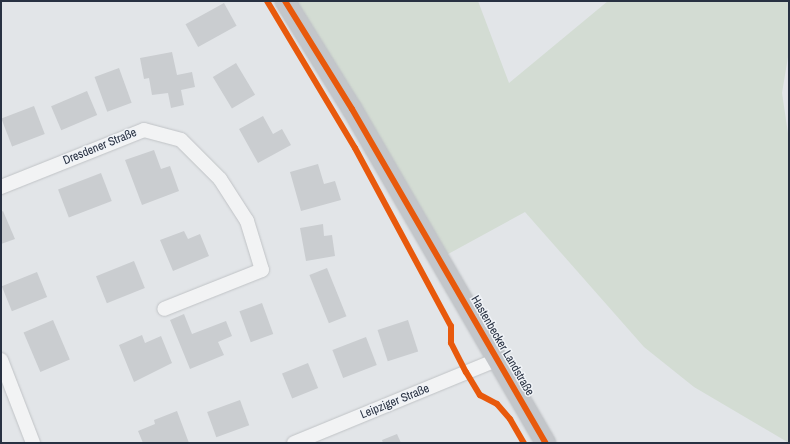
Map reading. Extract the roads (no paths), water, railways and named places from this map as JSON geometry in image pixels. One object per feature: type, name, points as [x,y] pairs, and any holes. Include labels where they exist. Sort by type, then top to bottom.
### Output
[{"type":"main road","name":"Hastenbecker Landstraße","points":[[285,1],[439,259],[496,360],[546,443]]},
{"type":"street","name":"Dresdener Straße","points":[[1,187],[144,130],[181,140],[220,179],[247,221],[262,270],[164,309]]},
{"type":"street","points":[[1,360],[33,443]]},
{"type":"street","name":"Leipziger Straße","points":[[294,443],[496,360]]}]
